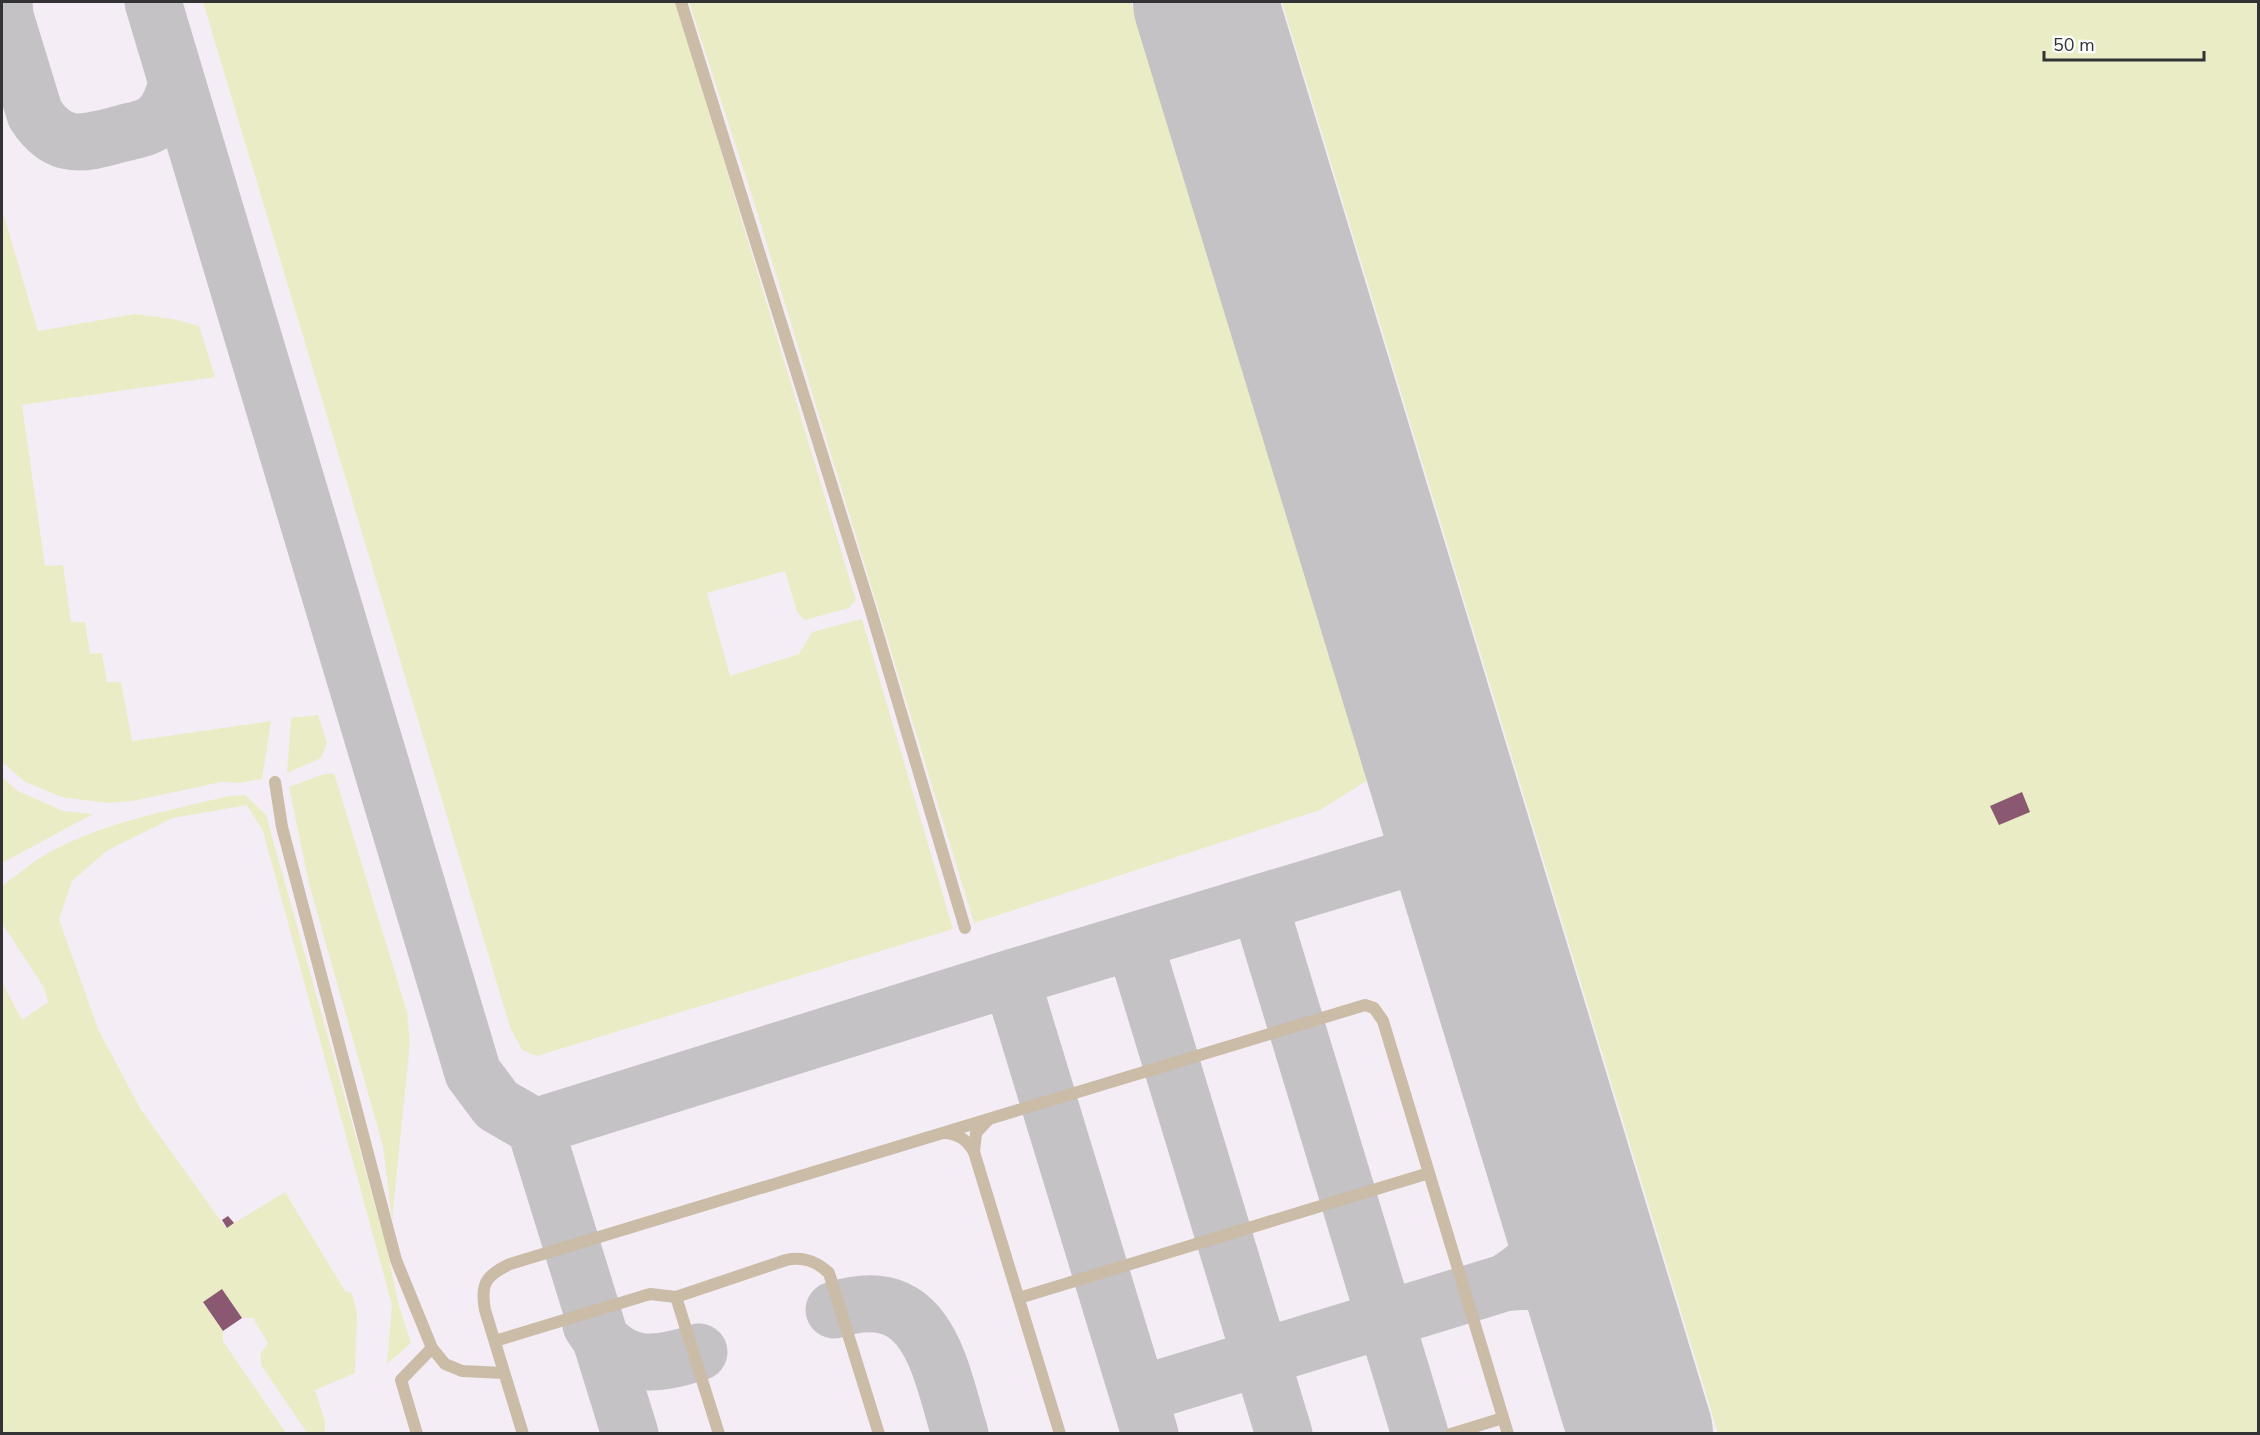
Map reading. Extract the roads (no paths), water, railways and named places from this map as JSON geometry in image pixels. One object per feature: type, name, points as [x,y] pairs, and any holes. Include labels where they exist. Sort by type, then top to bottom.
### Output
[{"type":"lane","points":[[681,2],[867,599],[965,928]]},
{"type":"lane","points":[[274,782],[282,827],[396,1260],[432,1348],[445,1364],[462,1371],[504,1373]]},
{"type":"lane","points":[[523,1434],[482,1296],[484,1284],[494,1271],[510,1264],[1365,1005],[1374,1008],[1383,1021],[1508,1434]]},
{"type":"lane","points":[[974,1152],[976,1133],[990,1118]]},
{"type":"lane","points":[[942,1133],[954,1133],[963,1138],[974,1152],[1060,1434]]},
{"type":"lane","points":[[1019,1298],[1429,1173]]},
{"type":"lane","points":[[495,1341],[650,1294],[676,1297],[797,1257],[820,1264],[829,1273],[879,1434]]},
{"type":"lane","points":[[676,1297],[719,1434]]},
{"type":"lane","points":[[417,1434],[401,1380],[432,1348]]},
{"type":"lane","points":[[1451,1434],[1503,1418]]}]
